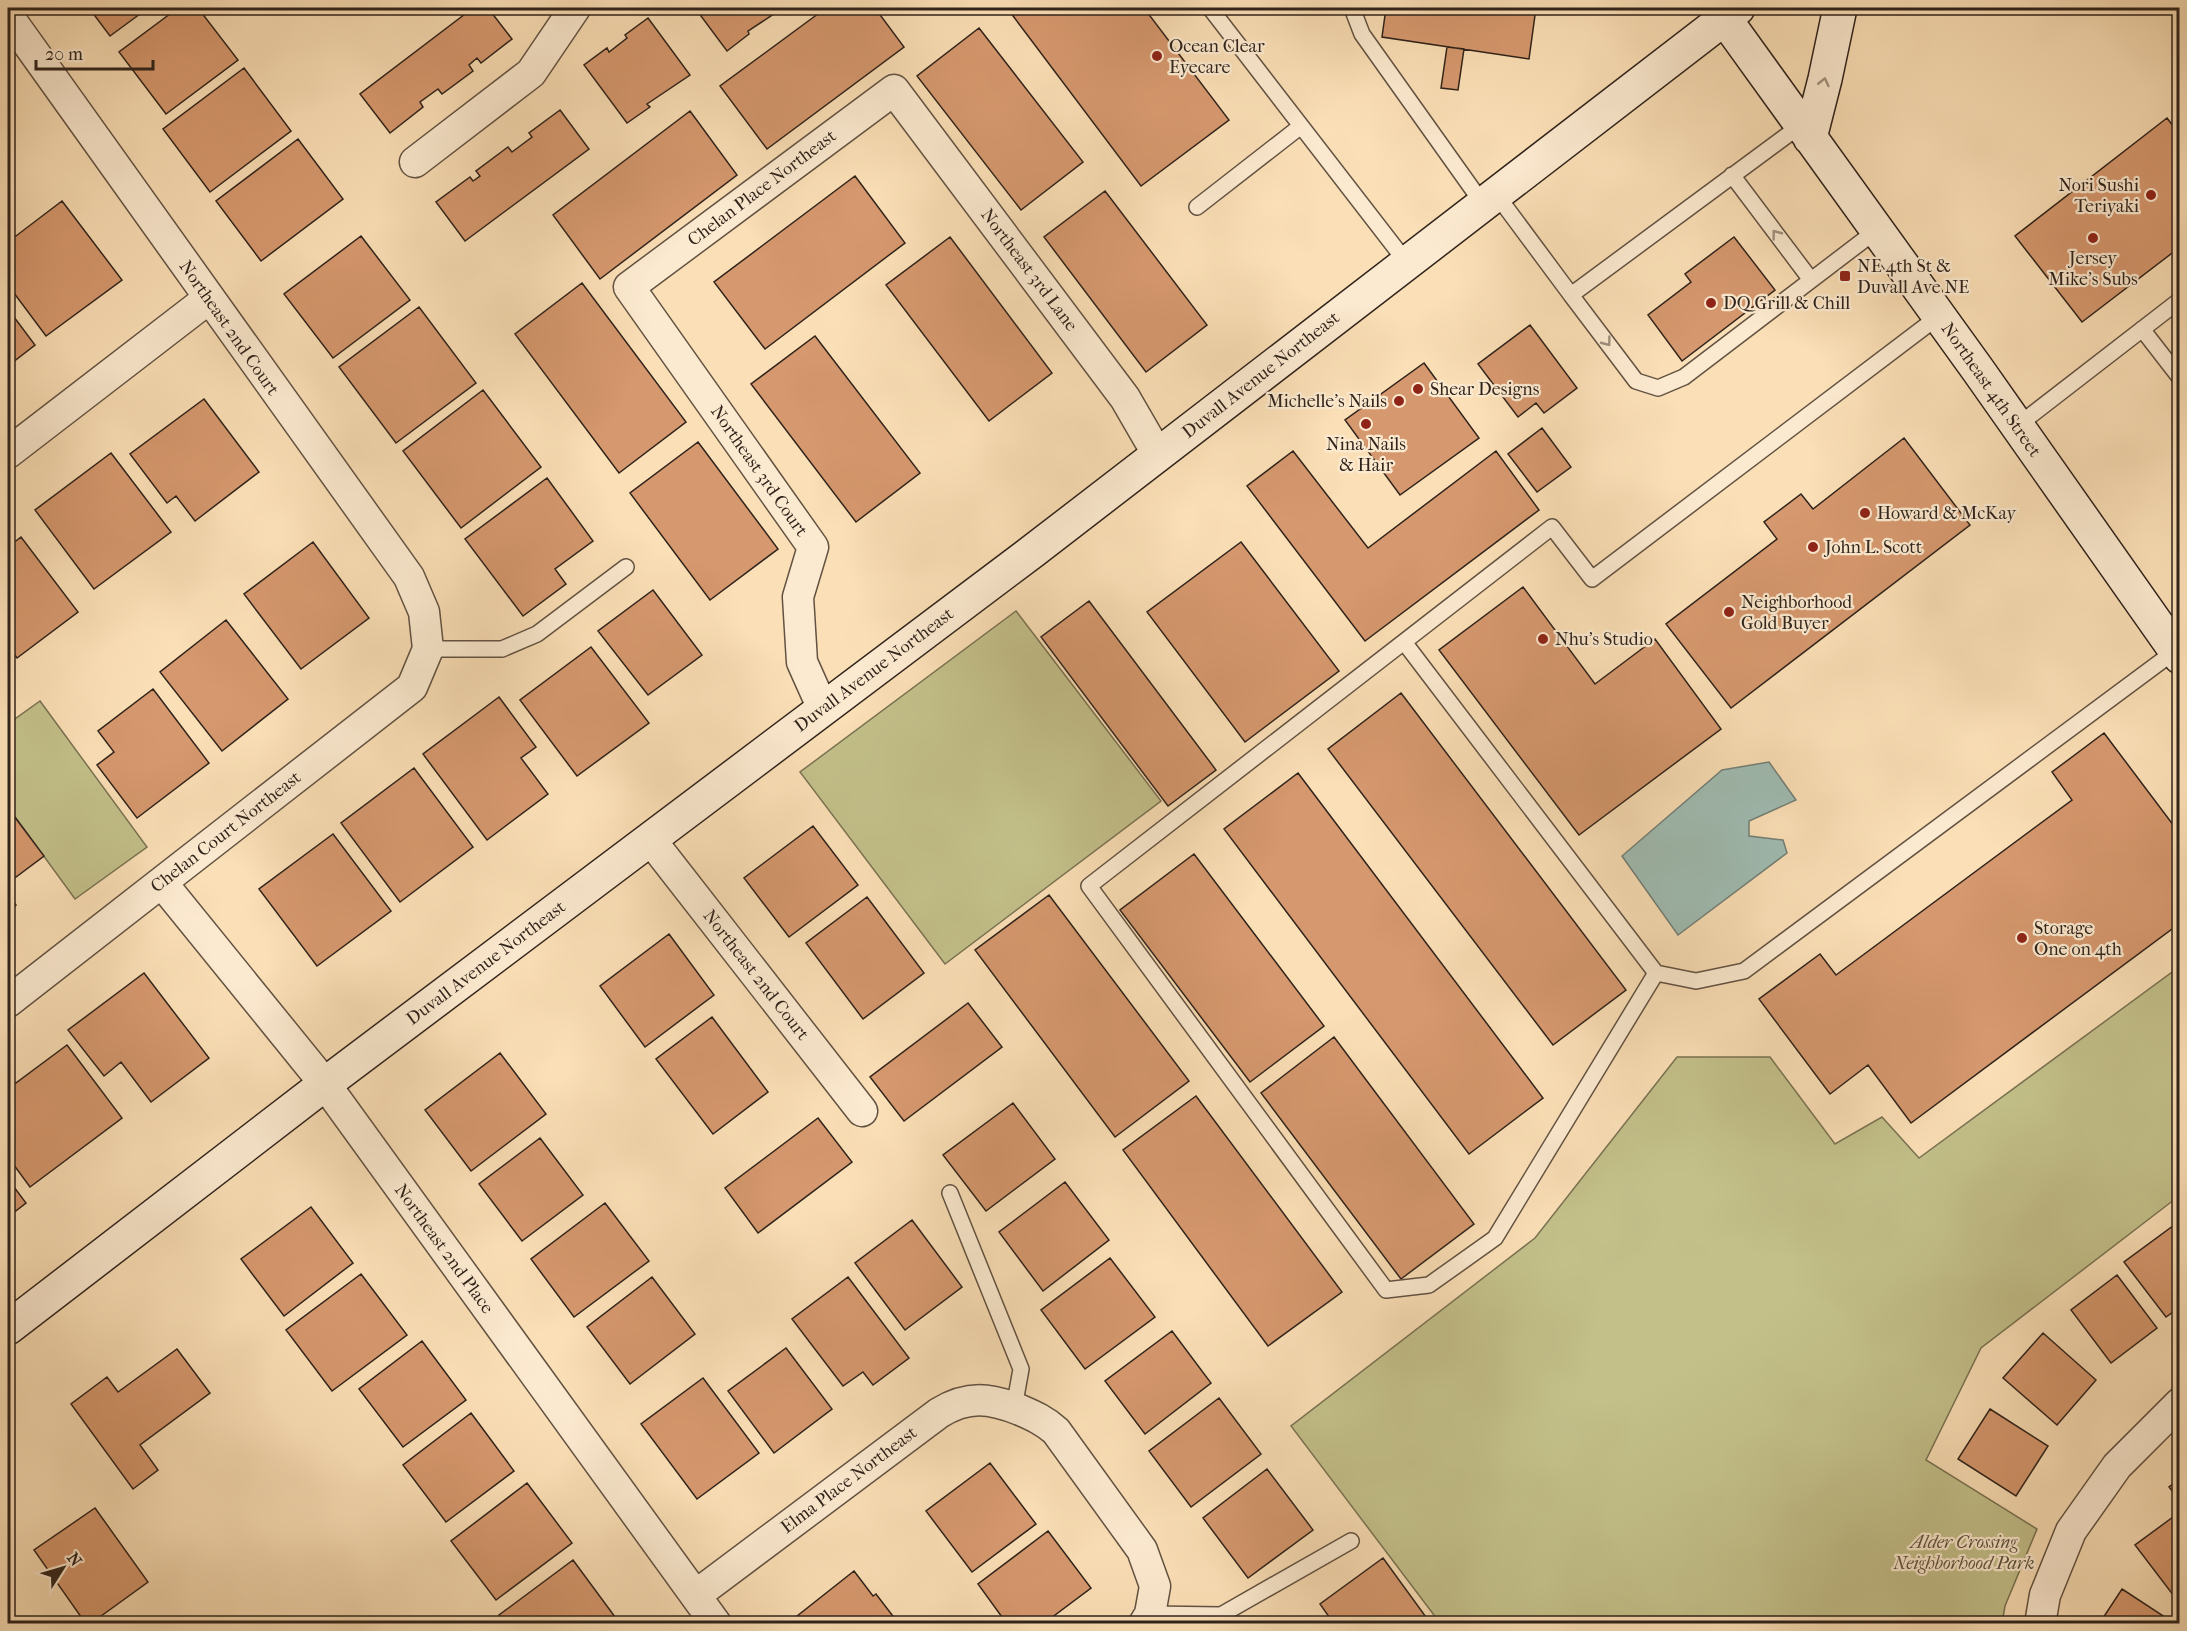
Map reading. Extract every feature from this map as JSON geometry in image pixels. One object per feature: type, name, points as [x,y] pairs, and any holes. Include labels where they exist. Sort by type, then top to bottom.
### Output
[{"type":"street","points":[[415,162],[531,73],[575,8]]},
{"type":"street","points":[[1805,132],[1825,79],[1840,8]]},
{"type":"street","name":"Duvall Avenue Northeast","points":[[8,1328],[325,1084],[1158,455],[1490,199],[1727,11]]},
{"type":"street","name":"Northeast 4th Street","points":[[1727,11],[1805,132],[1939,316],[2177,654]]},
{"type":"street","name":"Northeast 2nd Court","points":[[8,16],[408,577],[424,612],[428,649]]},
{"type":"street","name":"Chelan Place Northeast","points":[[629,287],[894,90]]},
{"type":"street","name":"Northeast 3rd Lane","points":[[894,90],[1125,398],[1158,455]]},
{"type":"street","name":"Northeast 3rd Court","points":[[629,287],[813,547],[798,597],[802,662],[823,709]]},
{"type":"street","points":[[8,453],[208,299]]},
{"type":"street","name":"Chelan Court Northeast","points":[[8,1002],[412,687],[428,649]]},
{"type":"street","name":"Northeast 2nd Court","points":[[650,839],[862,1111]]},
{"type":"street","name":"Northeast 2nd Place","points":[[162,883],[325,1084],[716,1623]]},
{"type":"street","name":"Elma Place Northeast","points":[[696,1595],[953,1404],[994,1400],[1045,1420],[1056,1431],[1142,1550],[1155,1586],[1147,1619]]},
{"type":"street","points":[[2040,1623],[2045,1595],[2071,1531],[2117,1466],[2180,1403]]},
{"type":"lane","points":[[1210,8],[1407,263]]},
{"type":"lane","points":[[1352,8],[1362,34],[1490,199],[1571,295],[1636,381],[1658,388],[1684,377],[1877,230]]},
{"type":"lane","points":[[1197,207],[1301,126]]},
{"type":"lane","points":[[1571,295],[1732,175],[1805,132]]},
{"type":"lane","points":[[1732,175],[1811,280]]},
{"type":"lane","points":[[2017,426],[2180,300]]},
{"type":"lane","points":[[1656,973],[1495,1238],[1429,1285],[1386,1290],[1089,886],[1552,527],[1592,579],[1939,316]]},
{"type":"lane","points":[[2142,329],[2180,378]]},
{"type":"lane","points":[[428,649],[502,649],[537,634],[626,567]]},
{"type":"lane","points":[[1404,642],[1656,973],[1696,981],[1744,971],[2177,654]]},
{"type":"lane","points":[[950,1193],[1021,1369],[1014,1408]]},
{"type":"lane","points":[[1147,1619],[1221,1615],[1352,1541]]},
{"type":"green space","points":[[1016,611],[1161,801],[945,964],[800,772]]},
{"type":"green space","points":[[40,701],[147,847],[75,899],[8,807],[8,724]]},
{"type":"green space","name":"Alder Crossing Neighborhood Park","points":[[2179,967],[2179,1196],[1981,1348],[1926,1460],[2037,1529],[2005,1606],[2002,1623],[1440,1623],[1291,1426],[1535,1238],[1677,1057],[1770,1057],[1835,1144],[1882,1117],[1919,1158]]},
{"type":"water","points":[[1769,762],[1796,800],[1749,821],[1749,836],[1783,840],[1787,853],[1678,935],[1622,856],[1722,770]]},
{"type":"building","points":[[89,8],[148,8],[110,36]]},
{"type":"building","points":[[178,8],[198,8],[238,60],[166,114],[119,52]]},
{"type":"building","points":[[473,8],[488,8],[512,39],[481,63],[477,58],[469,65],[473,71],[442,94],[438,89],[420,102],[423,107],[390,133],[360,94]]},
{"type":"building","points":[[695,8],[783,8],[748,31],[749,34],[727,51]]},
{"type":"building","points":[[826,8],[875,8],[904,47],[767,149],[720,86]]},
{"type":"building","points":[[1007,8],[1144,8],[1229,120],[1141,186]]},
{"type":"building","points":[[1386,8],[1536,8],[1529,59],[1382,37]]},
{"type":"building","points":[[648,18],[690,75],[647,104],[650,107],[627,123],[584,65],[607,48],[609,52],[627,38],[625,35]]},
{"type":"building","points":[[979,28],[1083,162],[1021,210],[917,76]]},
{"type":"building","points":[[1447,47],[1464,49],[1458,90],[1441,88]]},
{"type":"building","points":[[244,68],[291,131],[210,192],[163,129]]},
{"type":"building","points":[[560,110],[589,149],[465,241],[436,202],[470,177],[473,181],[480,176],[476,171],[508,147],[512,152],[532,137],[529,133]]},
{"type":"building","points":[[690,111],[737,175],[600,279],[553,215]]},
{"type":"building","points":[[2167,118],[2180,135],[2180,247],[2082,322],[2015,236]]},
{"type":"building","points":[[298,139],[343,199],[261,261],[216,201]]},
{"type":"building","points":[[855,176],[905,243],[765,349],[714,282]]},
{"type":"building","points":[[1105,191],[1207,325],[1146,372],[1044,237]]},
{"type":"building","points":[[62,201],[122,280],[46,336],[8,285],[8,242]]},
{"type":"building","points":[[361,236],[410,300],[333,358],[284,294]]},
{"type":"building","points":[[950,237],[1052,373],[989,421],[886,285]]},
{"type":"building","name":"DQ Grill & Chill","points":[[1734,237],[1775,290],[1682,361],[1648,315],[1691,282],[1685,274]]},
{"type":"building","points":[[582,283],[686,422],[619,473],[515,334]]},
{"type":"building","points":[[419,307],[476,383],[396,443],[339,367]]},
{"type":"building","points":[[8,309],[35,345],[8,366]]},
{"type":"building","points":[[1530,325],[1577,388],[1544,413],[1536,403],[1518,417],[1478,364]]},
{"type":"building","points":[[815,336],[920,473],[856,522],[751,384]]},
{"type":"building","points":[[1424,363],[1479,438],[1400,495],[1345,420]]},
{"type":"building","points":[[483,390],[541,467],[461,528],[403,451]]},
{"type":"building","points":[[204,399],[259,472],[195,521],[176,496],[167,503],[130,454]]},
{"type":"building","points":[[1542,428],[1571,467],[1537,492],[1508,454]]},
{"type":"building","points":[[1904,438],[1970,525],[1731,708],[1666,624],[1777,539],[1764,522],[1801,494],[1813,509]]},
{"type":"building","points":[[698,442],[778,549],[710,600],[630,493]]},
{"type":"building","points":[[1293,451],[1368,548],[1496,451],[1539,510],[1365,641],[1247,486]]},
{"type":"building","points":[[111,453],[171,532],[94,589],[35,510]]},
{"type":"building","points":[[547,478],[593,541],[555,569],[566,584],[523,616],[465,539]]},
{"type":"building","points":[[21,537],[78,612],[17,658],[8,646],[8,547]]},
{"type":"building","points":[[313,542],[369,618],[301,669],[244,594]]},
{"type":"building","points":[[1241,542],[1339,671],[1245,742],[1147,612]]},
{"type":"building","points":[[1523,587],[1595,684],[1655,639],[1721,729],[1579,835],[1439,650]]},
{"type":"building","points":[[653,590],[702,655],[648,695],[598,631]]},
{"type":"building","points":[[1089,601],[1216,770],[1168,806],[1041,637]]},
{"type":"building","points":[[226,620],[288,699],[222,751],[160,672]]},
{"type":"building","points":[[591,647],[649,723],[577,776],[520,700]]},
{"type":"building","points":[[153,689],[209,763],[137,818],[97,765],[114,752],[98,731]]},
{"type":"building","points":[[1401,693],[1626,990],[1553,1045],[1328,749]]},
{"type":"building","points":[[499,697],[536,747],[521,758],[548,794],[487,840],[423,754]]},
{"type":"building","name":"Storage One on 4th","points":[[2104,733],[2180,834],[2180,923],[1911,1123],[1868,1065],[1830,1094],[1759,999],[1820,954],[1836,975],[2072,800],[2052,772]]},
{"type":"building","points":[[414,768],[473,847],[400,902],[341,823]]},
{"type":"building","points":[[1298,773],[1543,1098],[1469,1154],[1224,829]]},
{"type":"building","points":[[8,808],[44,856],[8,883]]},
{"type":"building","points":[[813,826],[858,885],[789,937],[744,878]]},
{"type":"building","points":[[333,834],[391,911],[317,966],[259,889]]},
{"type":"building","points":[[1194,854],[1324,1026],[1250,1082],[1120,910]]},
{"type":"building","points":[[8,894],[16,905],[8,911]]},
{"type":"building","points":[[1049,895],[1189,1081],[1115,1137],[975,950]]},
{"type":"building","points":[[867,897],[924,973],[863,1019],[806,943]]},
{"type":"building","points":[[669,934],[714,995],[645,1047],[600,986]]},
{"type":"building","points":[[144,973],[209,1058],[151,1102],[121,1062],[104,1076],[68,1030]]},
{"type":"building","points":[[968,1003],[1002,1047],[904,1121],[870,1077]]},
{"type":"building","points":[[712,1017],[768,1092],[713,1134],[656,1059]]},
{"type":"building","points":[[1334,1037],[1474,1224],[1401,1279],[1261,1093]]},
{"type":"building","points":[[67,1045],[122,1118],[30,1187],[8,1157],[8,1089]]},
{"type":"building","points":[[500,1053],[546,1114],[471,1171],[425,1110]]},
{"type":"building","points":[[1196,1096],[1342,1292],[1268,1346],[1123,1150]]},
{"type":"building","points":[[1013,1103],[1055,1159],[986,1211],[943,1155]]},
{"type":"building","points":[[818,1118],[852,1162],[758,1233],[725,1188]]},
{"type":"building","points":[[540,1138],[583,1195],[522,1241],[479,1184]]},
{"type":"building","points":[[8,1179],[26,1203],[8,1217]]},
{"type":"building","points":[[1065,1182],[1109,1240],[1043,1291],[999,1232]]},
{"type":"building","points":[[605,1203],[649,1261],[574,1317],[531,1259]]},
{"type":"building","points":[[311,1207],[353,1263],[284,1316],[241,1259]]},
{"type":"building","points":[[912,1220],[962,1287],[905,1330],[855,1263]]},
{"type":"building","points":[[2177,1223],[2180,1226],[2180,1307],[2166,1317],[2124,1262]]},
{"type":"building","points":[[1110,1258],[1155,1317],[1085,1369],[1041,1310]]},
{"type":"building","points":[[361,1274],[407,1335],[332,1391],[286,1330]]},
{"type":"building","points":[[2117,1275],[2157,1328],[2111,1363],[2071,1310]]},
{"type":"building","points":[[652,1277],[695,1334],[630,1384],[587,1327]]},
{"type":"building","points":[[848,1277],[909,1358],[873,1385],[863,1372],[843,1386],[792,1319]]},
{"type":"building","points":[[1172,1331],[1211,1383],[1145,1434],[1105,1381]]},
{"type":"building","points":[[2043,1333],[2096,1380],[2057,1425],[2003,1378]]},
{"type":"building","points":[[422,1341],[466,1400],[403,1447],[359,1389]]},
{"type":"building","points":[[786,1348],[832,1409],[774,1453],[728,1391]]},
{"type":"building","points":[[177,1349],[210,1393],[140,1445],[158,1470],[133,1489],[71,1404],[107,1377],[118,1392]]},
{"type":"building","points":[[703,1378],[759,1453],[697,1499],[641,1424]]},
{"type":"building","points":[[1219,1398],[1261,1454],[1191,1507],[1149,1451]]},
{"type":"building","points":[[1990,1409],[2048,1446],[2016,1496],[1958,1459]]},
{"type":"building","points":[[471,1413],[514,1471],[446,1522],[403,1465]]},
{"type":"building","points":[[990,1463],[1036,1524],[972,1572],[926,1511]]},
{"type":"building","points":[[1267,1469],[1313,1530],[1248,1578],[1203,1518]]},
{"type":"building","points":[[2180,1479],[2180,1501],[2169,1487]]},
{"type":"building","points":[[527,1483],[572,1543],[496,1600],[451,1541]]},
{"type":"building","points":[[95,1508],[148,1582],[90,1624],[86,1624],[34,1550]]},
{"type":"building","points":[[2173,1517],[2180,1526],[2180,1604],[2135,1545]]},
{"type":"building","points":[[1048,1531],[1091,1588],[1043,1624],[1007,1624],[978,1584]]},
{"type":"building","points":[[1383,1558],[1431,1624],[1334,1624],[1320,1604]]},
{"type":"building","points":[[573,1560],[618,1621],[615,1624],[505,1624],[499,1615]]},
{"type":"building","points":[[854,1571],[873,1596],[876,1594],[899,1624],[787,1624]]},
{"type":"building","points":[[2122,1589],[2171,1621],[2170,1624],[2099,1624]]},
{"type":"place","name":"Ocean Clear Eyecare","points":[[1157,56]]},
{"type":"place","name":"Nori Sushi Teriyaki","points":[[2151,195]]},
{"type":"place","name":"Jersey Mike's Subs","points":[[2093,238]]},
{"type":"place","name":"NE 4th St & Duvall Ave NE","points":[[1845,276]]},
{"type":"place","name":"DQ Grill & Chill","points":[[1711,303]]},
{"type":"place","name":"Shear Designs","points":[[1418,389]]},
{"type":"place","name":"Michelle's Nails","points":[[1399,401]]},
{"type":"place","name":"Nina Nails & Hair","points":[[1366,424]]},
{"type":"place","name":"Howard & McKay","points":[[1865,513]]},
{"type":"place","name":"John L. Scott","points":[[1813,547]]},
{"type":"place","name":"Neighborhood Gold Buyer","points":[[1729,612]]},
{"type":"place","name":"Nhu's Studio","points":[[1543,639]]},
{"type":"place","name":"Storage One on 4th","points":[[2022,938]]}]
